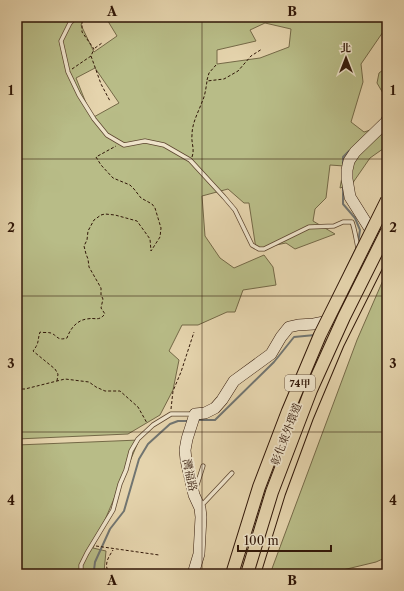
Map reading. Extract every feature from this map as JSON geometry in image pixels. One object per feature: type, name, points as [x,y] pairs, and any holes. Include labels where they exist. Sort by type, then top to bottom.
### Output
[{"type":"main road","name":"74甲","points":[[232,574],[259,487],[288,411],[326,323],[387,200]]},
{"type":"main road","name":"彰化東外環道","points":[[238,574],[272,469],[294,413],[337,313],[387,213]]},
{"type":"main road","name":"彰化東外環道","points":[[247,574],[272,492],[311,390],[341,323],[387,231]]},
{"type":"main road","name":"74甲","points":[[254,574],[279,493],[307,417],[338,343],[387,245]]},
{"type":"street","points":[[195,414],[206,413],[215,408],[234,381],[271,354],[289,327],[330,321],[336,318],[344,308],[371,252],[372,232],[350,197],[347,179],[349,161],[355,152],[387,120]]},
{"type":"street","points":[[314,324],[330,318],[334,314],[372,232]]},
{"type":"street","name":"灣福路","points":[[193,574],[199,554],[201,516],[200,508],[194,495],[185,450],[195,414]]},
{"type":"lane","points":[[76,17],[70,24],[61,41],[68,72],[100,128],[107,135],[124,145],[145,141],[164,145],[190,160],[235,210],[252,245],[259,249],[264,249],[309,227],[334,226],[343,222],[352,222],[355,229],[358,248],[364,251]]},
{"type":"lane","points":[[372,232],[387,234]]},
{"type":"lane","points":[[81,574],[81,565],[87,553],[113,510],[131,451],[138,439],[153,426],[171,414],[195,414]]},
{"type":"lane","points":[[194,495],[203,466]]},
{"type":"lane","points":[[200,508],[232,473]]},
{"type":"path","points":[[82,17],[82,32],[94,49]]},
{"type":"path","points":[[68,72],[91,56],[94,49],[102,43]]},
{"type":"path","points":[[207,81],[224,78],[238,72],[251,56],[262,49]]},
{"type":"path","points":[[91,56],[101,84],[110,101]]},
{"type":"path","points":[[190,160],[194,155],[192,136],[194,121],[203,101],[209,73],[216,65]]},
{"type":"path","points":[[57,381],[58,374],[33,351],[39,342],[38,337],[40,332],[52,333],[56,337],[62,339],[67,338],[73,326],[79,322],[89,318],[98,320],[105,314],[100,308],[103,299],[101,295],[101,288],[89,267],[84,246],[87,240],[88,231],[94,220],[100,215],[105,214],[137,221],[150,239],[151,251],[160,237],[161,228],[155,208],[152,204],[141,198],[130,185],[113,178],[96,157],[120,142]]},
{"type":"path","points":[[171,414],[173,391],[194,332]]},
{"type":"path","points":[[17,389],[25,389],[65,379],[89,382],[105,391],[120,391],[138,407],[150,429]]},
{"type":"path","points":[[91,546],[159,555]]},
{"type":"path","points":[[110,574],[105,567],[106,561],[113,548]]},
{"type":"green space","points":[[17,17],[85,17],[81,25],[94,52],[117,36],[106,18],[103,17],[387,17],[387,29],[385,29],[361,64],[363,82],[351,122],[364,132],[387,125],[387,146],[370,158],[352,184],[340,188],[344,166],[330,165],[326,198],[315,209],[313,221],[335,234],[295,249],[286,243],[256,249],[249,203],[244,203],[228,189],[202,196],[205,236],[220,258],[234,268],[264,255],[273,267],[276,285],[243,290],[235,312],[227,312],[198,325],[182,325],[169,351],[179,360],[173,390],[160,415],[128,434],[17,439]],"holes":[[[265,23],[291,29],[289,47],[260,58],[217,64],[217,50],[256,41],[250,30]],[[95,68],[119,103],[92,118],[76,78]]]},
{"type":"green space","points":[[387,67],[387,100],[377,83],[379,73]]},
{"type":"green space","points":[[387,271],[387,557],[376,562],[326,574],[270,574],[357,340]]},
{"type":"green space","points":[[139,440],[93,548],[106,551],[104,572],[106,574],[17,574],[17,445]]},
{"type":"waterway","points":[[382,118],[387,113]]},
{"type":"waterway","points":[[343,166],[343,157],[349,151]]},
{"type":"waterway","points":[[343,187],[343,204],[355,218],[360,230],[358,243]]},
{"type":"waterway","points":[[345,272],[357,247]]},
{"type":"waterway","points":[[197,420],[215,420],[274,362],[294,337],[315,335]]},
{"type":"waterway","points":[[97,574],[94,570],[95,562],[110,529],[124,511],[139,459],[148,444],[170,424],[178,421],[189,421]]}]
